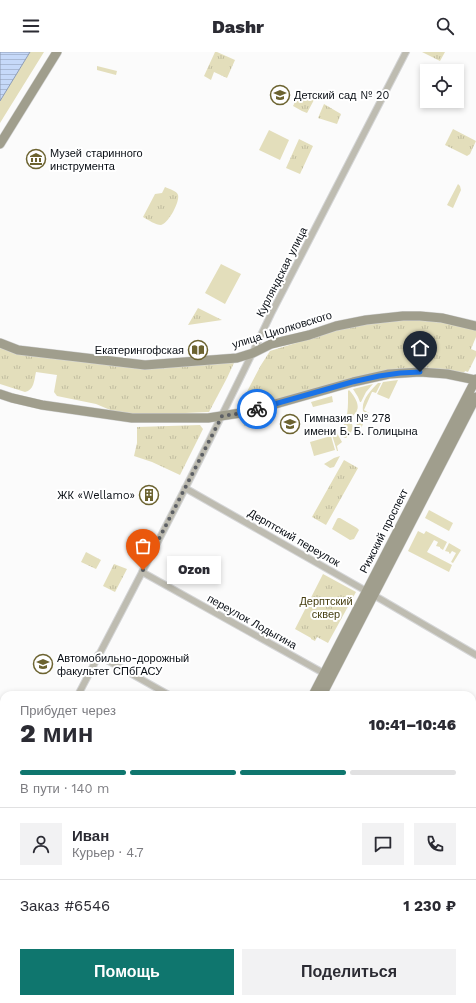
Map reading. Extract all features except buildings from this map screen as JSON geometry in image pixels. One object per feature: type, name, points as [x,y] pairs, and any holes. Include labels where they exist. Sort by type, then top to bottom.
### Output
[{"type":"street","points":[[0,144],[57,52]]},
{"type":"street","name":"Курляндская улица","points":[[80,691],[222,416],[271,314],[406,52]]},
{"type":"street","name":"улица Циолковского","points":[[0,343],[18,350],[145,365],[237,358],[271,344],[309,335],[336,326],[366,320],[403,316],[420,316],[442,318],[476,326]]},
{"type":"street","points":[[0,394],[42,405],[136,419],[208,418],[247,412],[352,382],[389,374],[420,372],[457,376],[476,380]]},
{"type":"street","name":"Рижский проспект","points":[[316,691],[328,675],[476,380]]},
{"type":"street","name":"Рижский проспект","points":[[370,593],[476,397]]},
{"type":"street","name":"Дерптский переулок","points":[[185,488],[476,655]]},
{"type":"street","name":"переулок Лодыгина","points":[[142,572],[328,675]]},
{"type":"street","points":[[98,656],[162,691]]},
{"type":"street","name":"Рижский проспект","points":[[323,691],[328,675]]},
{"type":"green space","points":[[30,52],[44,52],[0,123],[0,101]]},
{"type":"green space","points":[[215,52],[235,60],[227,78],[214,72],[211,80],[204,76]]},
{"type":"green space","points":[[422,52],[445,52],[440,61]]},
{"type":"green space","points":[[97,66],[117,71],[116,75],[97,70]]},
{"type":"green space","points":[[303,92],[315,98],[307,113],[293,106],[299,94]]},
{"type":"green space","points":[[324,104],[341,114],[337,124],[318,118]]},
{"type":"green space","points":[[453,129],[476,141],[470,154],[467,156],[445,145]]},
{"type":"green space","points":[[269,130],[289,140],[280,160],[259,150]]},
{"type":"green space","points":[[299,139],[313,146],[300,174],[286,168]]},
{"type":"green space","points":[[458,184],[461,190],[453,208],[447,205]]},
{"type":"green space","points":[[165,187],[176,192],[178,198],[170,217],[164,224],[159,225],[143,217],[155,194],[162,193]]},
{"type":"green space","points":[[221,264],[241,274],[225,304],[205,293]]},
{"type":"green space","points":[[198,308],[222,320],[188,325]]},
{"type":"green space","points":[[433,320],[476,329],[476,337],[471,349],[476,351],[476,356],[468,372],[465,371],[464,373],[418,368],[388,370],[242,409],[240,408],[240,405],[261,365],[270,351],[351,326],[392,321]]},
{"type":"green space","points":[[0,347],[144,369],[234,363],[209,412],[139,415],[115,412],[96,404],[57,396],[54,392],[57,375],[36,372],[32,387],[25,392],[0,384]]},
{"type":"green space","points":[[398,380],[389,399],[377,394],[383,382]]},
{"type":"green space","points":[[378,383],[381,383],[376,393],[372,392],[364,410],[369,413],[368,415],[363,411],[365,399]]},
{"type":"green space","points":[[373,384],[366,392],[360,402],[353,389]]},
{"type":"green space","points":[[349,390],[356,399],[358,408],[353,416],[351,416],[350,420],[352,430],[346,438],[343,437],[340,431],[345,422]]},
{"type":"green space","points":[[332,396],[333,402],[313,407],[311,402]]},
{"type":"green space","points":[[271,413],[272,418],[244,426],[243,420]]},
{"type":"green space","points":[[362,416],[366,417],[360,431],[357,428],[357,423],[358,419]]},
{"type":"green space","points":[[200,425],[203,429],[180,475],[152,462],[134,456],[137,443],[137,427]]},
{"type":"green space","points":[[337,433],[342,442],[337,446],[338,451],[332,435]]},
{"type":"green space","points":[[331,436],[335,450],[314,456],[310,442]]},
{"type":"green space","points":[[340,456],[334,467],[330,468],[324,464],[334,458]]},
{"type":"green space","points":[[344,460],[358,468],[326,525],[312,517]]},
{"type":"green space","points":[[429,510],[453,523],[449,531],[425,518]]},
{"type":"green space","points":[[338,518],[359,530],[354,539],[350,540],[332,529]]},
{"type":"green space","points":[[418,531],[424,534],[426,531],[447,542],[443,550],[436,546],[438,542],[434,540],[427,552],[452,565],[449,572],[408,551]]},
{"type":"green space","points":[[449,543],[461,550],[453,563],[451,562],[456,553],[452,551],[450,554],[449,552],[445,551]]},
{"type":"green space","points":[[86,552],[101,560],[96,569],[81,562]]},
{"type":"green space","points":[[114,564],[127,569],[115,592],[103,586]]},
{"type":"green space","name":"Дерптский сквер","points":[[323,574],[356,592],[328,643],[317,637],[315,641],[295,629]]},
{"type":"water","points":[[0,52],[30,52],[0,101]]},
{"type":"way so far","points":[[143,570],[222,416],[257,409]]},
{"type":"place","name":"Детский сад № 20","points":[[280,95]]},
{"type":"place","name":"Музей старинного инструмента","points":[[36,159]]},
{"type":"place","name":"Екатерингофская","points":[[198,350]]},
{"type":"place","name":"Гимназия № 278 имени Б. Б. Голицына","points":[[290,424]]},
{"type":"place","name":"ЖК «Wellamo»","points":[[149,495]]},
{"type":"place","name":"Ozon","points":[[143,570]]},
{"type":"place","name":"Автомобильно-дорожный факультет СПбГАСУ","points":[[43,664]]},
{"type":"route","points":[[257,409],[352,382],[389,374],[420,372]]}]
